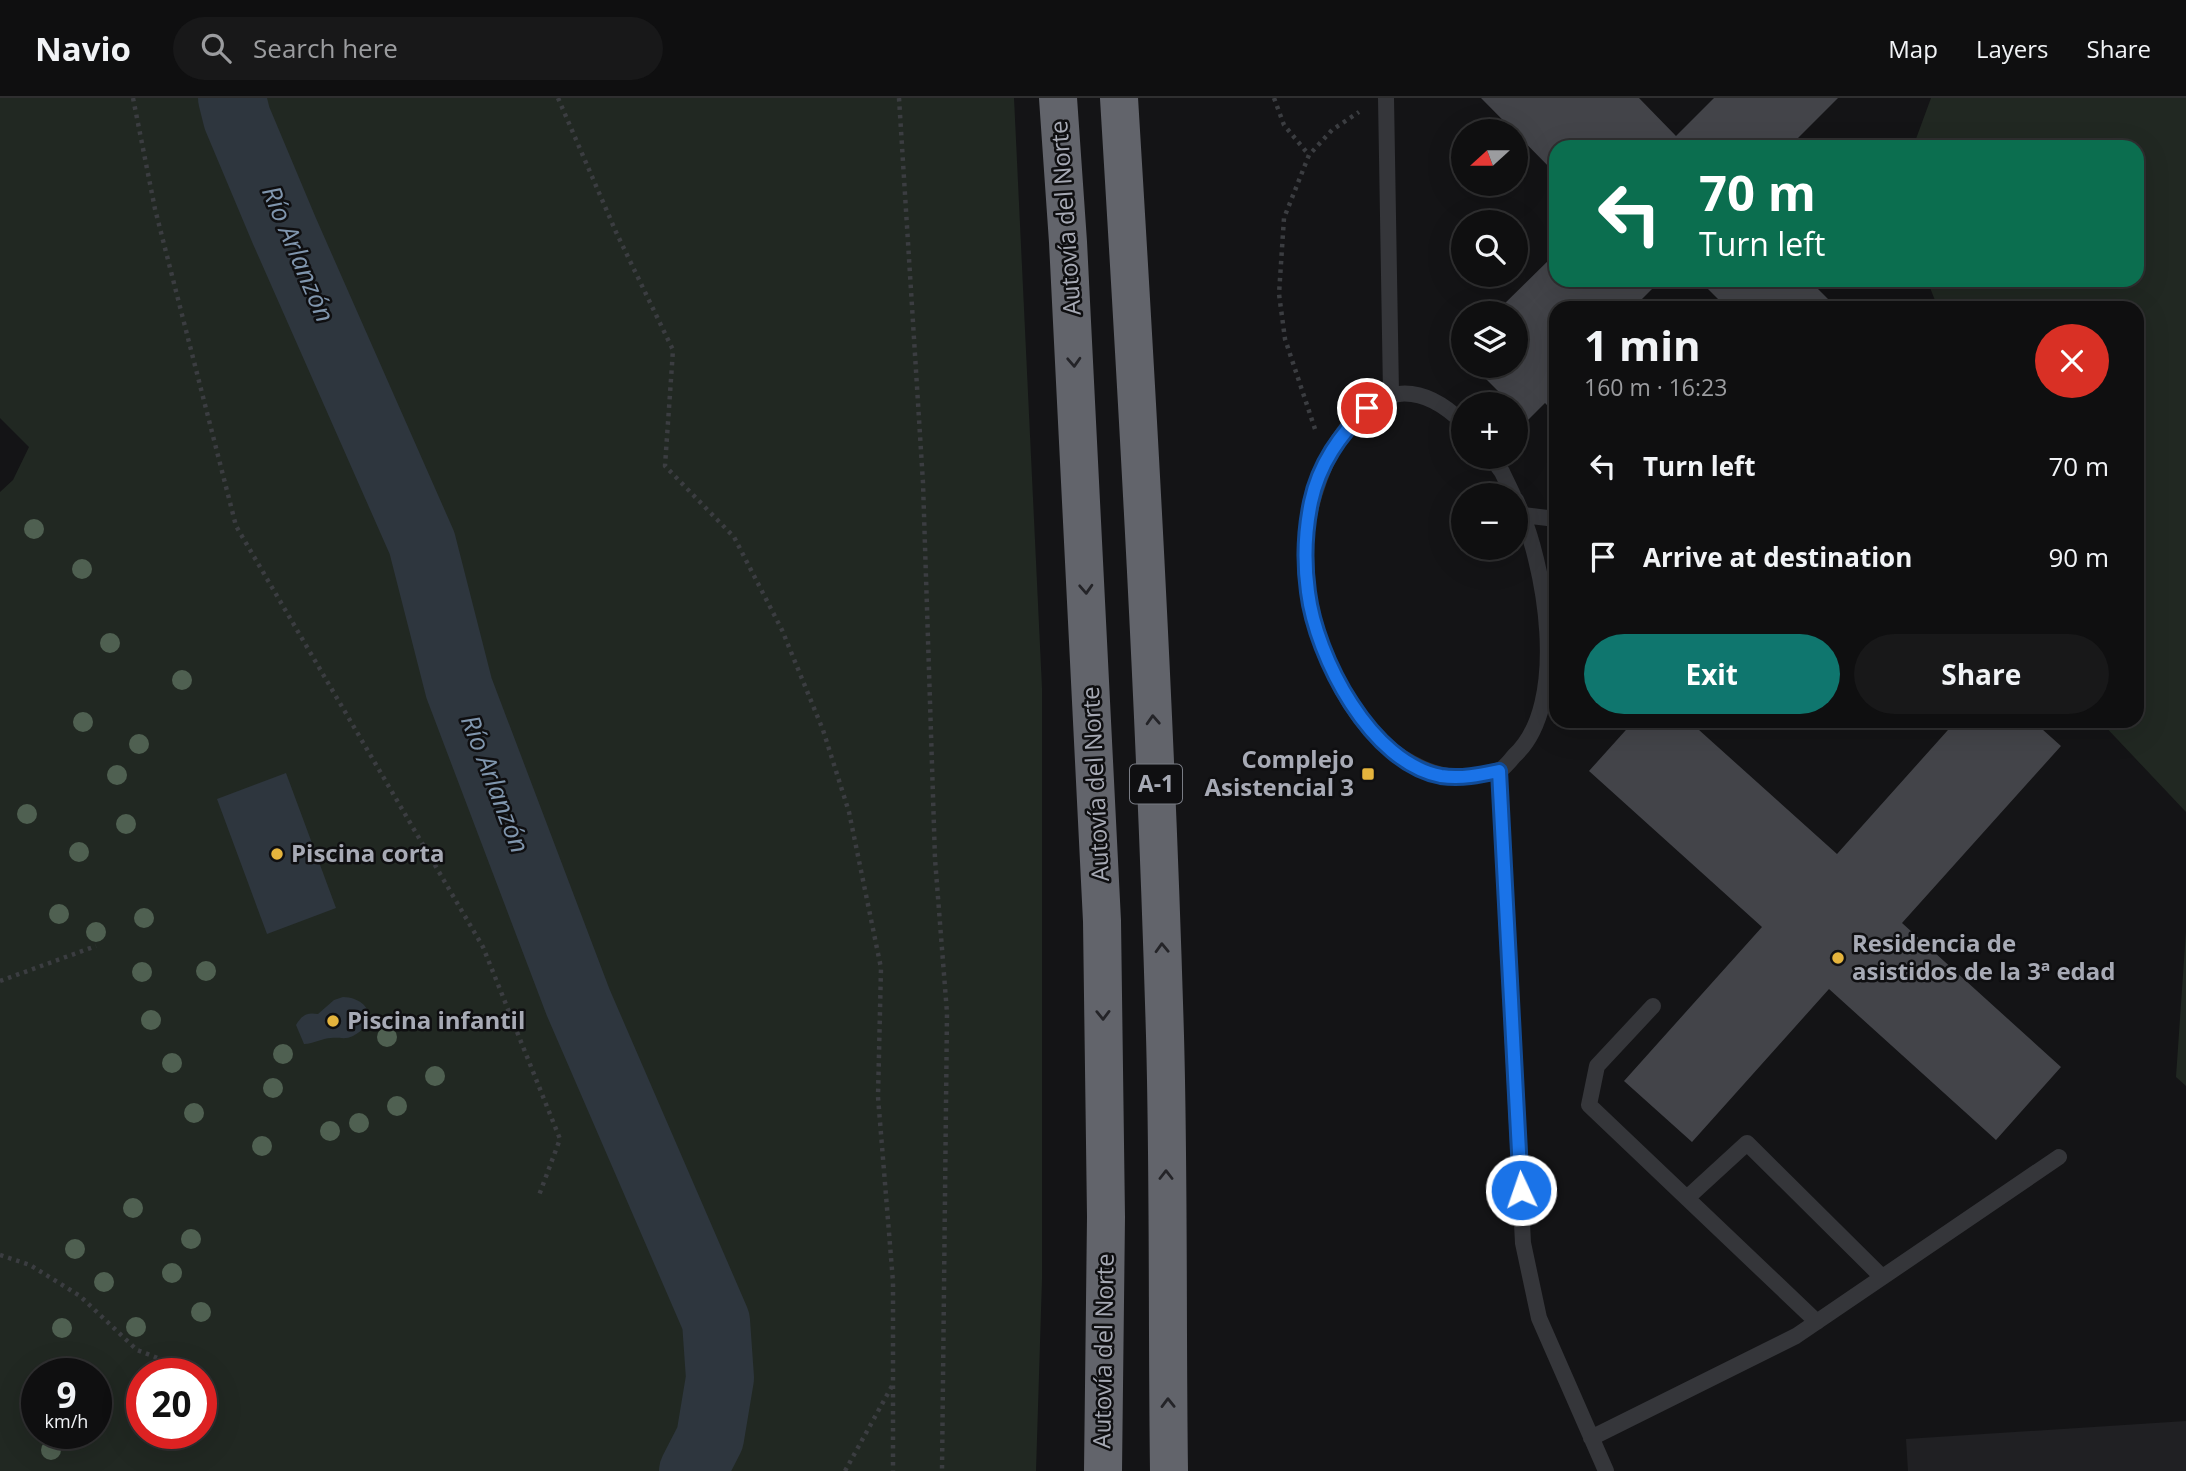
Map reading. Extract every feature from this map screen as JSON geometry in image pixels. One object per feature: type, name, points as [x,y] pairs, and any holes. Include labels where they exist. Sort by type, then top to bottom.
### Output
[{"type":"highway","name":"Autovía del Norte","points":[[1058,98],[1102,921],[1106,1217],[1103,1471]]},
{"type":"highway","name":"A-1","points":[[1119,98],[1137,384],[1165,1039],[1168,1471]]},
{"type":"lane","points":[[1386,98],[1391,393]]},
{"type":"lane","points":[[1451,411],[1419,393],[1391,393],[1367,408],[1346,430],[1326,460],[1311,501],[1305,546],[1308,593],[1318,635],[1337,679],[1359,715],[1385,745],[1413,766],[1441,776],[1471,777],[1499,771],[1522,749],[1549,701],[1549,649],[1545,609],[1536,557],[1528,534]]},
{"type":"lane","points":[[1528,508],[1549,516]]},
{"type":"lane","points":[[1499,771],[1523,1243],[1539,1318],[1606,1471]]},
{"type":"lane","points":[[1653,1006],[1597,1066],[1589,1105],[1817,1322]]},
{"type":"lane","points":[[1687,1198],[1747,1143],[1881,1276]]},
{"type":"lane","points":[[1591,1438],[1796,1336],[2060,1157]]},
{"type":"path","points":[[133,98],[155,209],[236,526],[483,947],[561,1139],[538,1198]]},
{"type":"path","points":[[558,98],[616,232],[673,350],[665,466],[734,537],[782,630],[823,730],[849,812],[881,968],[878,1097],[893,1282],[893,1471]]},
{"type":"path","points":[[899,98],[923,483],[936,859],[947,1013],[942,1471]]},
{"type":"path","points":[[1274,98],[1284,125],[1309,155]]},
{"type":"path","points":[[1326,460],[1285,339],[1279,294],[1284,218],[1309,155],[1332,130],[1360,111]]},
{"type":"path","points":[[0,981],[96,946]]},
{"type":"path","points":[[0,1255],[30,1265],[80,1296],[137,1350],[158,1358]]},
{"type":"path","points":[[845,1471],[892,1384]]},
{"type":"shaded area","points":[[0,98],[1014,98],[1042,688],[1042,1279],[1036,1471],[0,1471],[0,492],[13,480],[29,447],[0,418]]},
{"type":"shaded area","points":[[1931,98],[2186,98],[2186,812],[2107,728],[2144,728],[2144,301],[1935,301],[1930,287],[2144,287],[2144,140],[1916,140]]},
{"type":"shaded area","name":"Piscina corta","points":[[286,773],[336,908],[267,934],[217,799]]},
{"type":"shaded area","points":[[2186,931],[2186,1086],[2176,1077]]},
{"type":"shaded area","name":"Piscina infantil","points":[[352,998],[365,1006],[368,1012],[366,1024],[347,1038],[328,1038],[304,1044],[296,1025],[300,1019],[308,1014],[318,1014],[334,1000]]},
{"type":"shaded area","points":[[2186,1421],[2186,1471],[1908,1471],[1906,1439]]},
{"type":"building","points":[[1481,98],[1639,98],[1676,136],[1714,98],[1838,98],[1796,140],[1549,140],[1549,167],[1528,146],[1528,119],[1502,119]]},
{"type":"building","points":[[1549,260],[1549,287],[1654,287],[1640,301],[1549,301],[1549,407],[1545,403],[1528,420],[1528,392],[1499,392],[1485,378],[1528,378],[1528,301],[1507,301],[1521,287],[1528,287],[1528,281]]},
{"type":"building","points":[[1706,287],[1816,287],[1830,301],[1720,301]]},
{"type":"building","name":"Residencia de asistidos de la 3ª edad","points":[[1628,728],[1697,728],[1837,854],[1950,728],[2041,728],[2061,746],[1902,923],[2061,1067],[1996,1140],[1829,989],[1692,1142],[1624,1081],[1762,927],[1589,771]]},
{"type":"waterway","name":"Río Arlanzón","points":[[232,98],[237,118],[284,230],[422,543],[459,688],[578,1002],[716,1321],[720,1378],[710,1438],[693,1471]]},
{"type":"place","name":"Complejo Asistencial 3","points":[[1368,774]]},
{"type":"place","name":"Piscina corta","points":[[277,854]]},
{"type":"place","name":"Residencia de asistidos de la 3ª edad","points":[[1838,958]]},
{"type":"place","name":"Piscina infantil","points":[[333,1021]]},
{"type":"route","points":[[1367,408],[1346,430],[1326,460],[1311,501],[1305,546],[1308,593],[1318,635],[1337,679],[1359,715],[1385,745],[1413,766],[1441,776],[1471,777],[1499,771],[1521,1190]]}]
